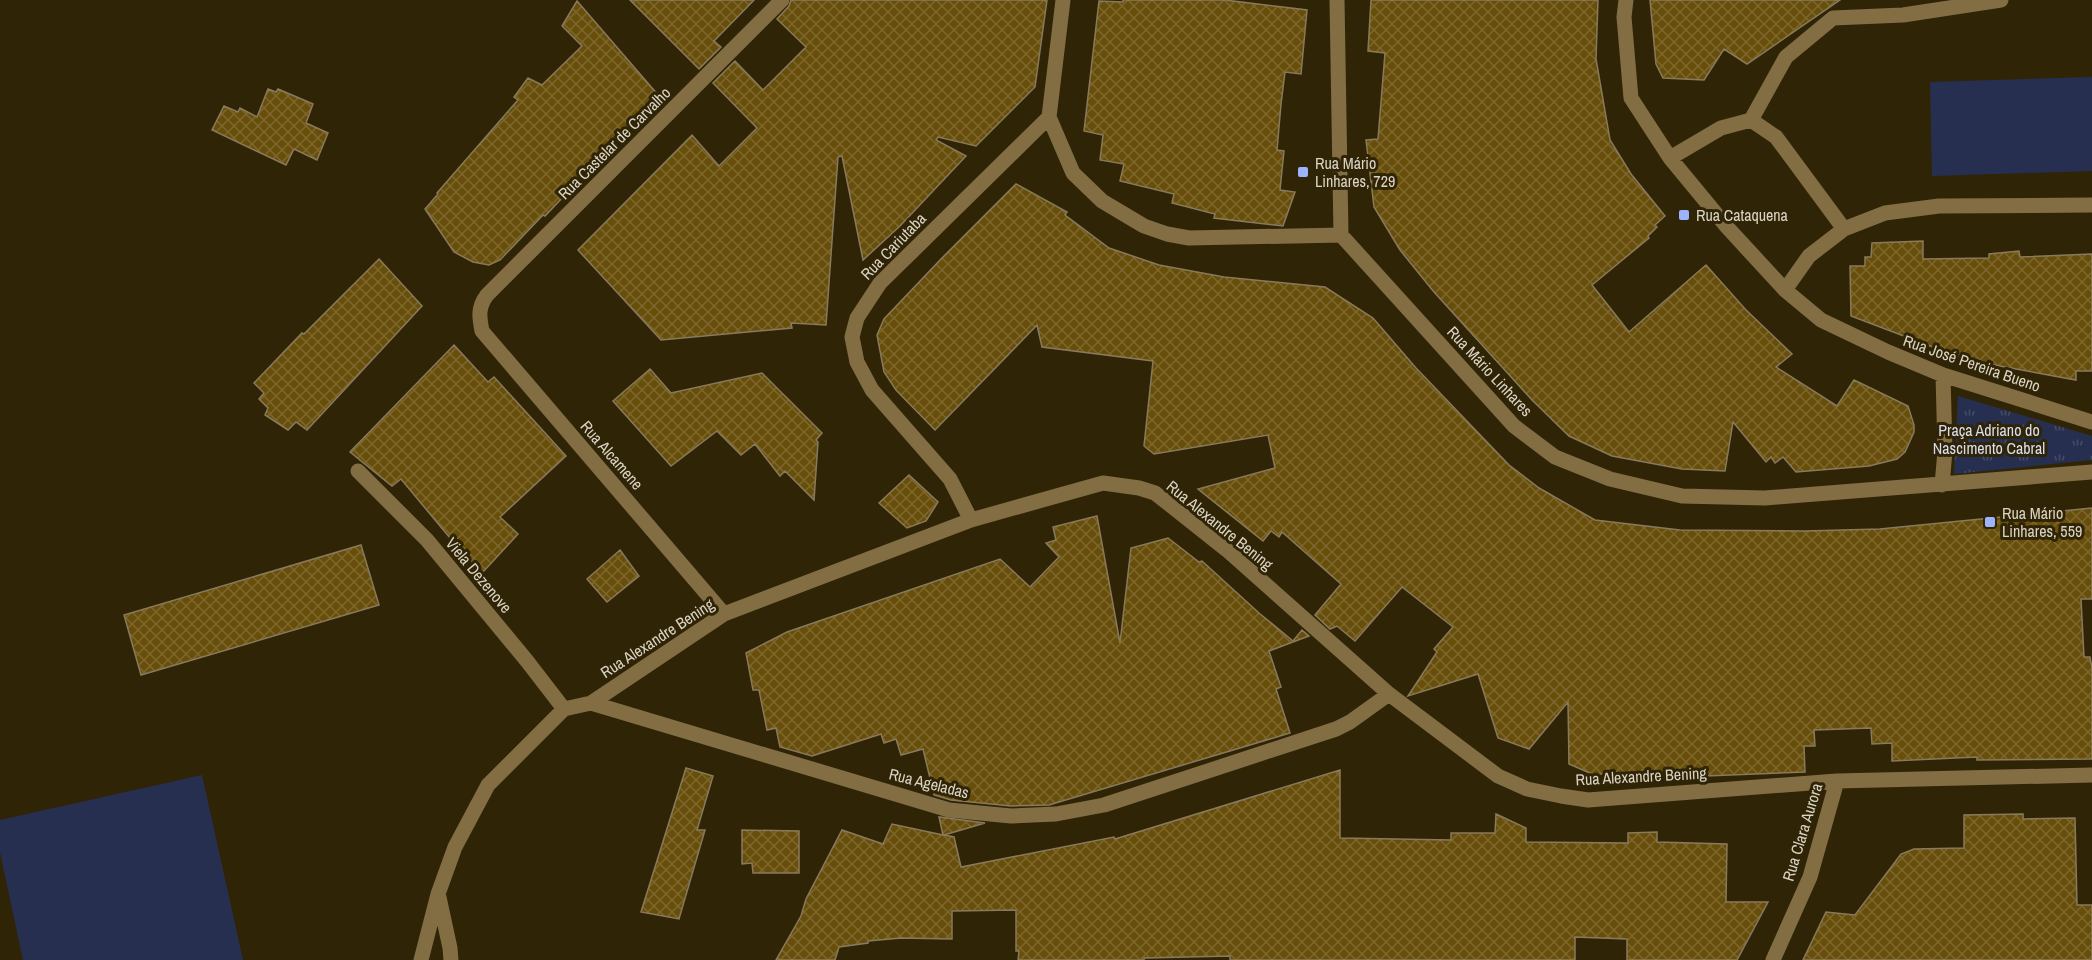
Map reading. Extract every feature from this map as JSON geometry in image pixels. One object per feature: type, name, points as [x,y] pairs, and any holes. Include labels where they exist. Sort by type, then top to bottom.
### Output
[{"type":"street","name":"Rua Castelar de Carvalho","points":[[479,315],[481,304],[487,295],[782,0]]},
{"type":"street","points":[[1064,0],[1049,117],[1073,173],[1102,201],[1144,226],[1167,234],[1189,238],[1341,235],[1337,0]]},
{"type":"street","points":[[1626,0],[1624,17],[1631,98],[1670,158],[1721,128],[1751,120],[1786,57],[1833,18],[1903,15],[2001,0]]},
{"type":"street","points":[[1903,15],[1913,0]]},
{"type":"street","name":"Rua Cariutaba","points":[[971,520],[950,479],[872,390],[857,362],[852,337],[856,318],[880,283],[1049,117]]},
{"type":"street","points":[[1751,120],[1776,137],[1844,230]]},
{"type":"street","name":"Rua José Pereira Bueno","points":[[1670,158],[1785,291],[1821,320],[1887,352],[1943,375],[2092,422]]},
{"type":"street","points":[[1785,291],[1809,256],[1844,230],[1885,213],[1939,206],[2092,205]]},
{"type":"street","name":"Rua Mário Linhares","points":[[1341,235],[1514,426],[1555,457],[1610,479],[1682,496],[1765,498],[2092,472]]},
{"type":"street","name":"Rua Alcamene","points":[[479,315],[482,331],[724,614]]},
{"type":"street","points":[[1942,485],[1945,451],[1943,375]]},
{"type":"street","name":"Viela Dezenove","points":[[358,471],[427,540],[564,709]]},
{"type":"street","name":"Rua Alexandre Bening","points":[[564,709],[591,703],[724,614],[971,520],[1103,483],[1139,488],[1155,493],[1227,550],[1389,693],[1498,776],[1527,789],[1587,800],[1837,781],[2092,775]]},
{"type":"street","name":"Rua Ageladas","points":[[591,703],[949,810],[1011,816],[1056,814],[1104,805],[1336,729],[1350,722],[1389,693]]},
{"type":"street","points":[[421,960],[438,894],[455,847],[488,785],[564,709]]},
{"type":"street","name":"Rua Clara Aurora","points":[[1773,960],[1810,877],[1837,781]]},
{"type":"street","points":[[438,894],[451,960]]},
{"type":"green space","points":[[2092,77],[2092,171],[1932,176],[1930,82]]},
{"type":"green space","name":"Praça Adriano do Nascimento Cabral","points":[[1958,396],[2092,436],[2092,460],[1954,474]]},
{"type":"green space","points":[[202,775],[243,960],[23,960],[0,852],[0,820]]},
{"type":"building","points":[[630,0],[754,0],[714,41],[721,47],[699,69]]},
{"type":"building","points":[[791,0],[1047,0],[1035,87],[976,146],[938,137],[936,140],[966,156],[900,226],[863,260],[842,156],[838,157],[826,325],[791,323],[792,328],[661,340],[578,250],[692,135],[719,166],[757,128],[713,83],[735,61],[763,90],[806,47],[777,19],[789,6]]},
{"type":"building","points":[[1123,0],[1225,0],[1307,10],[1301,74],[1285,72],[1281,104],[1277,150],[1284,151],[1280,190],[1295,192],[1283,226],[1214,218],[1215,214],[1172,203],[1174,194],[1120,181],[1124,164],[1100,160],[1103,135],[1084,131],[1099,1],[1123,2]]},
{"type":"building","points":[[1371,0],[1598,0],[1596,59],[1610,140],[1631,174],[1665,216],[1655,225],[1657,227],[1648,236],[1649,238],[1592,285],[1629,332],[1706,265],[1746,310],[1792,354],[1776,367],[1837,406],[1854,380],[1908,406],[1914,432],[1905,452],[1897,459],[1869,466],[1796,472],[1783,457],[1775,463],[1771,457],[1766,462],[1733,422],[1725,471],[1682,469],[1612,456],[1569,436],[1532,400],[1434,292],[1400,250],[1374,207],[1366,140],[1378,139],[1385,53],[1368,51]]},
{"type":"building","points":[[1650,0],[1840,0],[1747,64],[1724,49],[1704,80],[1663,78],[1656,64]]},
{"type":"building","points":[[577,1],[659,96],[500,260],[489,265],[473,262],[454,252],[425,209],[518,100],[514,97],[528,78],[542,85],[582,46],[562,26]]},
{"type":"building","points":[[268,89],[276,92],[278,89],[313,104],[306,123],[328,133],[317,160],[294,149],[286,165],[212,130],[224,106],[238,112],[240,108],[257,117]]},
{"type":"building","points":[[1016,184],[1067,212],[1065,215],[1109,248],[1159,265],[1224,277],[1325,287],[1373,318],[1416,368],[1509,465],[1539,488],[1595,520],[1680,530],[1805,531],[1880,529],[2092,508],[2092,599],[2081,599],[2084,657],[2090,657],[2092,668],[2092,759],[1977,760],[1977,757],[1892,761],[1892,743],[1872,744],[1871,728],[1814,730],[1815,746],[1804,746],[1805,772],[1706,776],[1706,774],[1592,774],[1569,764],[1568,702],[1529,749],[1498,738],[1478,674],[1408,696],[1437,652],[1434,649],[1453,627],[1402,587],[1355,641],[1337,626],[1330,629],[1315,615],[1341,584],[1282,532],[1279,537],[1271,531],[1263,541],[1198,489],[1275,468],[1268,435],[1154,454],[1144,446],[1153,361],[1042,347],[1037,325],[935,430],[896,390],[884,372],[877,335],[884,319]]},
{"type":"building","points":[[1923,241],[1923,259],[1989,258],[1989,254],[2019,251],[2020,257],[2092,254],[2092,371],[2076,371],[2076,380],[1967,360],[1851,316],[1850,266],[1865,266],[1865,257],[1871,257],[1872,243]]},
{"type":"building","points":[[379,259],[422,306],[307,430],[296,422],[288,430],[265,415],[268,408],[259,399],[264,393],[254,383]]},
{"type":"building","points":[[454,345],[488,382],[494,377],[566,456],[500,517],[518,534],[483,572],[460,550],[401,479],[392,486],[350,452]]},
{"type":"building","points":[[650,369],[671,393],[762,373],[822,433],[816,440],[818,442],[814,500],[785,471],[780,476],[755,444],[741,455],[717,431],[671,466],[613,401]]},
{"type":"building","points":[[909,475],[938,502],[926,521],[907,528],[879,503]]},
{"type":"building","points":[[1097,516],[1120,643],[1131,548],[1168,538],[1199,562],[1202,561],[1293,641],[1302,630],[1309,636],[1269,651],[1281,687],[1276,689],[1290,733],[1049,805],[1011,806],[951,800],[934,795],[923,749],[901,755],[896,739],[884,743],[881,734],[812,756],[780,747],[776,728],[767,730],[759,690],[753,690],[746,653],[787,632],[1000,559],[1030,587],[1059,557],[1046,543],[1056,540],[1053,527]]},
{"type":"building","points":[[361,545],[379,605],[141,675],[124,615]]},
{"type":"building","points":[[620,550],[639,576],[607,602],[587,579]]},
{"type":"building","points":[[686,768],[713,776],[697,830],[705,830],[679,919],[641,912]]},
{"type":"building","points":[[1340,770],[1340,838],[1451,840],[1451,833],[1495,833],[1496,814],[1526,828],[1526,842],[1628,843],[1628,833],[1657,832],[1657,842],[1727,844],[1726,902],[1768,902],[1737,960],[1627,960],[1627,939],[1575,937],[1575,960],[1230,960],[1230,956],[1144,958],[1144,960],[1018,960],[1016,910],[952,911],[952,939],[901,938],[868,941],[868,943],[839,947],[835,960],[776,960],[801,916],[806,899],[842,830],[883,844],[892,824],[943,835],[939,817],[985,823],[944,835],[954,837],[961,867],[1114,837],[1115,839]]},
{"type":"building","points":[[2023,814],[2023,819],[2075,818],[2077,905],[2092,905],[2092,960],[1803,960],[1826,912],[1855,915],[1901,854],[1914,849],[1964,848],[1964,815]]},
{"type":"building","points":[[742,830],[799,831],[799,873],[753,873],[752,863],[742,864]]},
{"type":"place","name":"Rua Mário Linhares, 729","points":[[1303,172]]},
{"type":"place","name":"Rua Cataquena","points":[[1684,215]]},
{"type":"place","name":"Rua Mário Linhares, 559","points":[[1990,522]]}]
